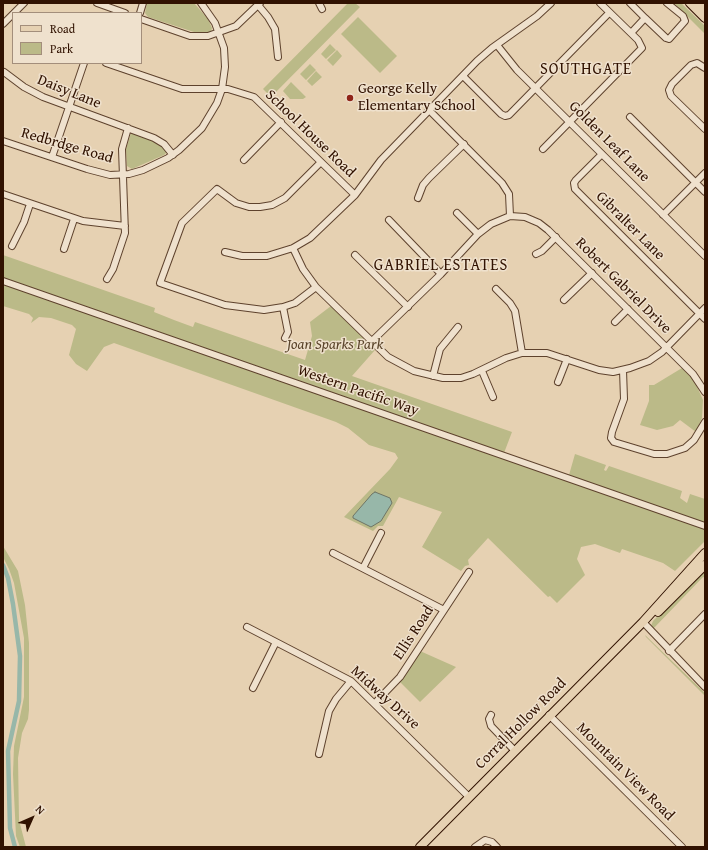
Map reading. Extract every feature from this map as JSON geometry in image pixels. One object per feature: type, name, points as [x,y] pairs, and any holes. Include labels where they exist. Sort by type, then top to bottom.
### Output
[{"type":"main road","points":[[690,3],[705,18]]},
{"type":"main road","points":[[698,3],[705,10]]},
{"type":"main road","name":"Corral Hollow Road","points":[[420,847],[549,715],[641,624],[705,553]]},
{"type":"main road","name":"Corral Hollow Road","points":[[641,624],[652,618],[705,565]]},
{"type":"street","points":[[17,12],[24,3]]},
{"type":"street","points":[[97,3],[122,12]]},
{"type":"street","name":"Redbrdge Road","points":[[3,141],[100,173],[123,174],[151,167],[173,155],[190,140],[206,122],[217,103],[222,89],[225,58],[219,33],[215,23],[200,3]]},
{"type":"street","points":[[225,252],[242,256],[267,256],[294,248],[319,231],[355,195],[381,160],[463,76],[497,44],[537,16],[551,3]]},
{"type":"street","points":[[543,149],[640,50],[642,45],[600,3]]},
{"type":"street","points":[[630,3],[666,38],[669,39],[685,21],[683,16],[667,3]]},
{"type":"street","points":[[142,19],[194,37],[208,36],[219,33],[239,23],[259,4],[275,29],[278,57]]},
{"type":"street","points":[[463,76],[505,116],[509,115],[609,13]]},
{"type":"street","points":[[3,24],[12,16]]},
{"type":"street","points":[[631,33],[646,18]]},
{"type":"street","name":"Golden Leaf Lane","points":[[497,44],[512,65],[705,256]]},
{"type":"street","points":[[705,68],[697,63],[691,65],[672,84],[669,90],[671,96],[705,130]]},
{"type":"street","points":[[52,157],[84,64]]},
{"type":"street","name":"School House Road","points":[[109,64],[182,89],[222,89],[243,92],[257,98],[355,195]]},
{"type":"street","name":"Daisy Lane","points":[[4,72],[34,93],[158,140],[173,155]]},
{"type":"street","points":[[372,341],[441,274],[478,234],[491,224],[510,216],[509,198],[505,187],[430,111]]},
{"type":"street","points":[[630,117],[705,192]]},
{"type":"street","points":[[244,160],[281,122]]},
{"type":"street","points":[[107,279],[113,269],[122,245],[125,226],[122,149],[128,128]]},
{"type":"street","points":[[418,198],[423,186],[429,178],[464,144]]},
{"type":"street","name":"Gibralter Lane","points":[[602,154],[574,182],[575,189],[700,314]]},
{"type":"street","points":[[316,287],[295,303],[283,307],[264,310],[225,305],[160,283],[182,223],[217,189],[236,203],[260,207],[272,205],[285,198],[321,162]]},
{"type":"street","points":[[663,215],[705,173]]},
{"type":"street","points":[[3,194],[74,219],[97,224],[125,226]]},
{"type":"street","points":[[12,246],[24,222],[30,204]]},
{"type":"street","points":[[457,213],[478,234]]},
{"type":"street","name":"Robert Gabriel Drive","points":[[510,216],[525,218],[539,223],[556,238],[698,379],[705,392]]},
{"type":"street","points":[[64,249],[74,219]]},
{"type":"street","points":[[389,220],[441,274]]},
{"type":"street","points":[[536,254],[542,251],[556,238]]},
{"type":"street","points":[[294,248],[303,269],[316,287],[388,357],[401,365],[433,376],[453,379],[482,371],[506,358],[522,353],[547,353],[599,370],[613,372],[623,370],[649,361],[666,347],[705,308]]},
{"type":"street","points":[[355,254],[408,307]]},
{"type":"street","points":[[564,300],[592,273]]},
{"type":"street","name":"Western Pacific Way","points":[[3,281],[705,526]]},
{"type":"street","points":[[496,289],[510,303],[515,311],[522,353]]},
{"type":"street","points":[[283,307],[288,332],[285,338]]},
{"type":"street","points":[[615,322],[628,309]]},
{"type":"street","points":[[700,314],[705,318]]},
{"type":"street","points":[[433,376],[440,349],[458,327]]},
{"type":"street","points":[[558,382],[567,359]]},
{"type":"street","points":[[623,370],[624,399],[611,438],[614,442],[660,455],[676,452],[684,448],[694,440],[704,426]]},
{"type":"street","points":[[482,371],[493,397]]},
{"type":"street","points":[[363,568],[381,533]]},
{"type":"street","points":[[333,553],[444,610]]},
{"type":"street","name":"Ellis Road","points":[[375,703],[400,677],[469,572]]},
{"type":"street","points":[[669,651],[705,614]]},
{"type":"street","points":[[641,624],[666,645],[669,651],[705,687]]},
{"type":"street","name":"Midway Drive","points":[[247,627],[351,681],[469,797]]},
{"type":"street","points":[[253,688],[276,642]]},
{"type":"street","points":[[319,754],[329,711],[336,699],[351,681]]},
{"type":"street","points":[[491,715],[489,719],[491,726],[515,751]]},
{"type":"street","name":"Mountain View Road","points":[[549,715],[682,847]]},
{"type":"street","points":[[475,847],[483,840],[487,840],[497,847]]},
{"type":"green space","points":[[147,3],[194,3],[208,19],[212,28],[211,32],[194,32],[148,17],[145,13]]},
{"type":"green space","points":[[348,3],[355,3],[360,7],[271,97],[263,89]]},
{"type":"green space","points":[[674,3],[681,3],[705,26],[705,34]]},
{"type":"green space","points":[[358,17],[397,56],[380,73],[341,34]]},
{"type":"green space","points":[[330,44],[336,50],[326,59],[321,54]]},
{"type":"green space","points":[[337,50],[342,56],[333,66],[327,60]]},
{"type":"green space","points":[[310,64],[316,70],[306,80],[300,74]]},
{"type":"green space","points":[[316,71],[322,77],[312,86],[307,81]]},
{"type":"green space","points":[[291,82],[306,97],[303,99],[290,99],[283,91]]},
{"type":"green space","points":[[131,133],[156,141],[167,152],[164,155],[132,169],[127,166],[126,149]]},
{"type":"green space","name":"Joan Sparks Park","points":[[3,255],[155,308],[154,312],[193,327],[195,322],[305,360],[312,336],[310,322],[331,306],[375,350],[352,376],[512,432],[504,453],[3,279]]},
{"type":"green space","points":[[3,283],[705,527],[705,541],[675,571],[663,563],[622,549],[620,553],[595,544],[581,547],[577,559],[585,575],[557,603],[550,596],[548,597],[488,538],[468,560],[469,565],[465,566],[461,571],[422,547],[442,512],[399,497],[383,526],[378,526],[373,531],[344,517],[390,469],[398,458],[395,453],[369,445],[348,428],[336,422],[114,343],[104,347],[87,371],[76,364],[69,355],[76,329],[72,325],[51,318],[39,317],[31,323],[33,318],[29,314],[3,306]]},
{"type":"green space","points":[[682,368],[694,380],[703,400],[702,418],[696,432],[680,420],[673,426],[657,430],[640,425],[649,401],[649,385],[654,385]]},
{"type":"green space","points":[[575,454],[606,465],[604,470],[606,471],[609,466],[682,491],[680,498],[687,503],[690,494],[705,499],[705,523],[569,475]]},
{"type":"green space","points":[[3,546],[18,571],[25,605],[29,643],[29,710],[28,719],[22,733],[18,758],[19,820],[26,847],[20,847],[16,836],[13,774],[14,746],[24,697],[24,638],[14,583],[3,557]]},
{"type":"green space","points":[[705,568],[705,578],[703,577],[653,629],[651,626],[653,621]]},
{"type":"green space","points":[[645,635],[705,693],[705,696],[646,637]]},
{"type":"green space","points":[[420,651],[456,667],[420,702],[400,682]]},
{"type":"shaded area","points":[[375,492],[390,498],[392,503],[381,521],[371,527],[353,518],[353,516]]},
{"type":"waterway","points":[[3,565],[8,578],[13,604],[20,656],[19,701],[8,751],[10,828],[15,847]]},
{"type":"place","name":"George Kelly Elementary School","points":[[350,98]]},
{"type":"district","name":"SOUTHGATE","points":[[586,70]]},
{"type":"district","name":"GABRIEL ESTATES","points":[[441,266]]}]
